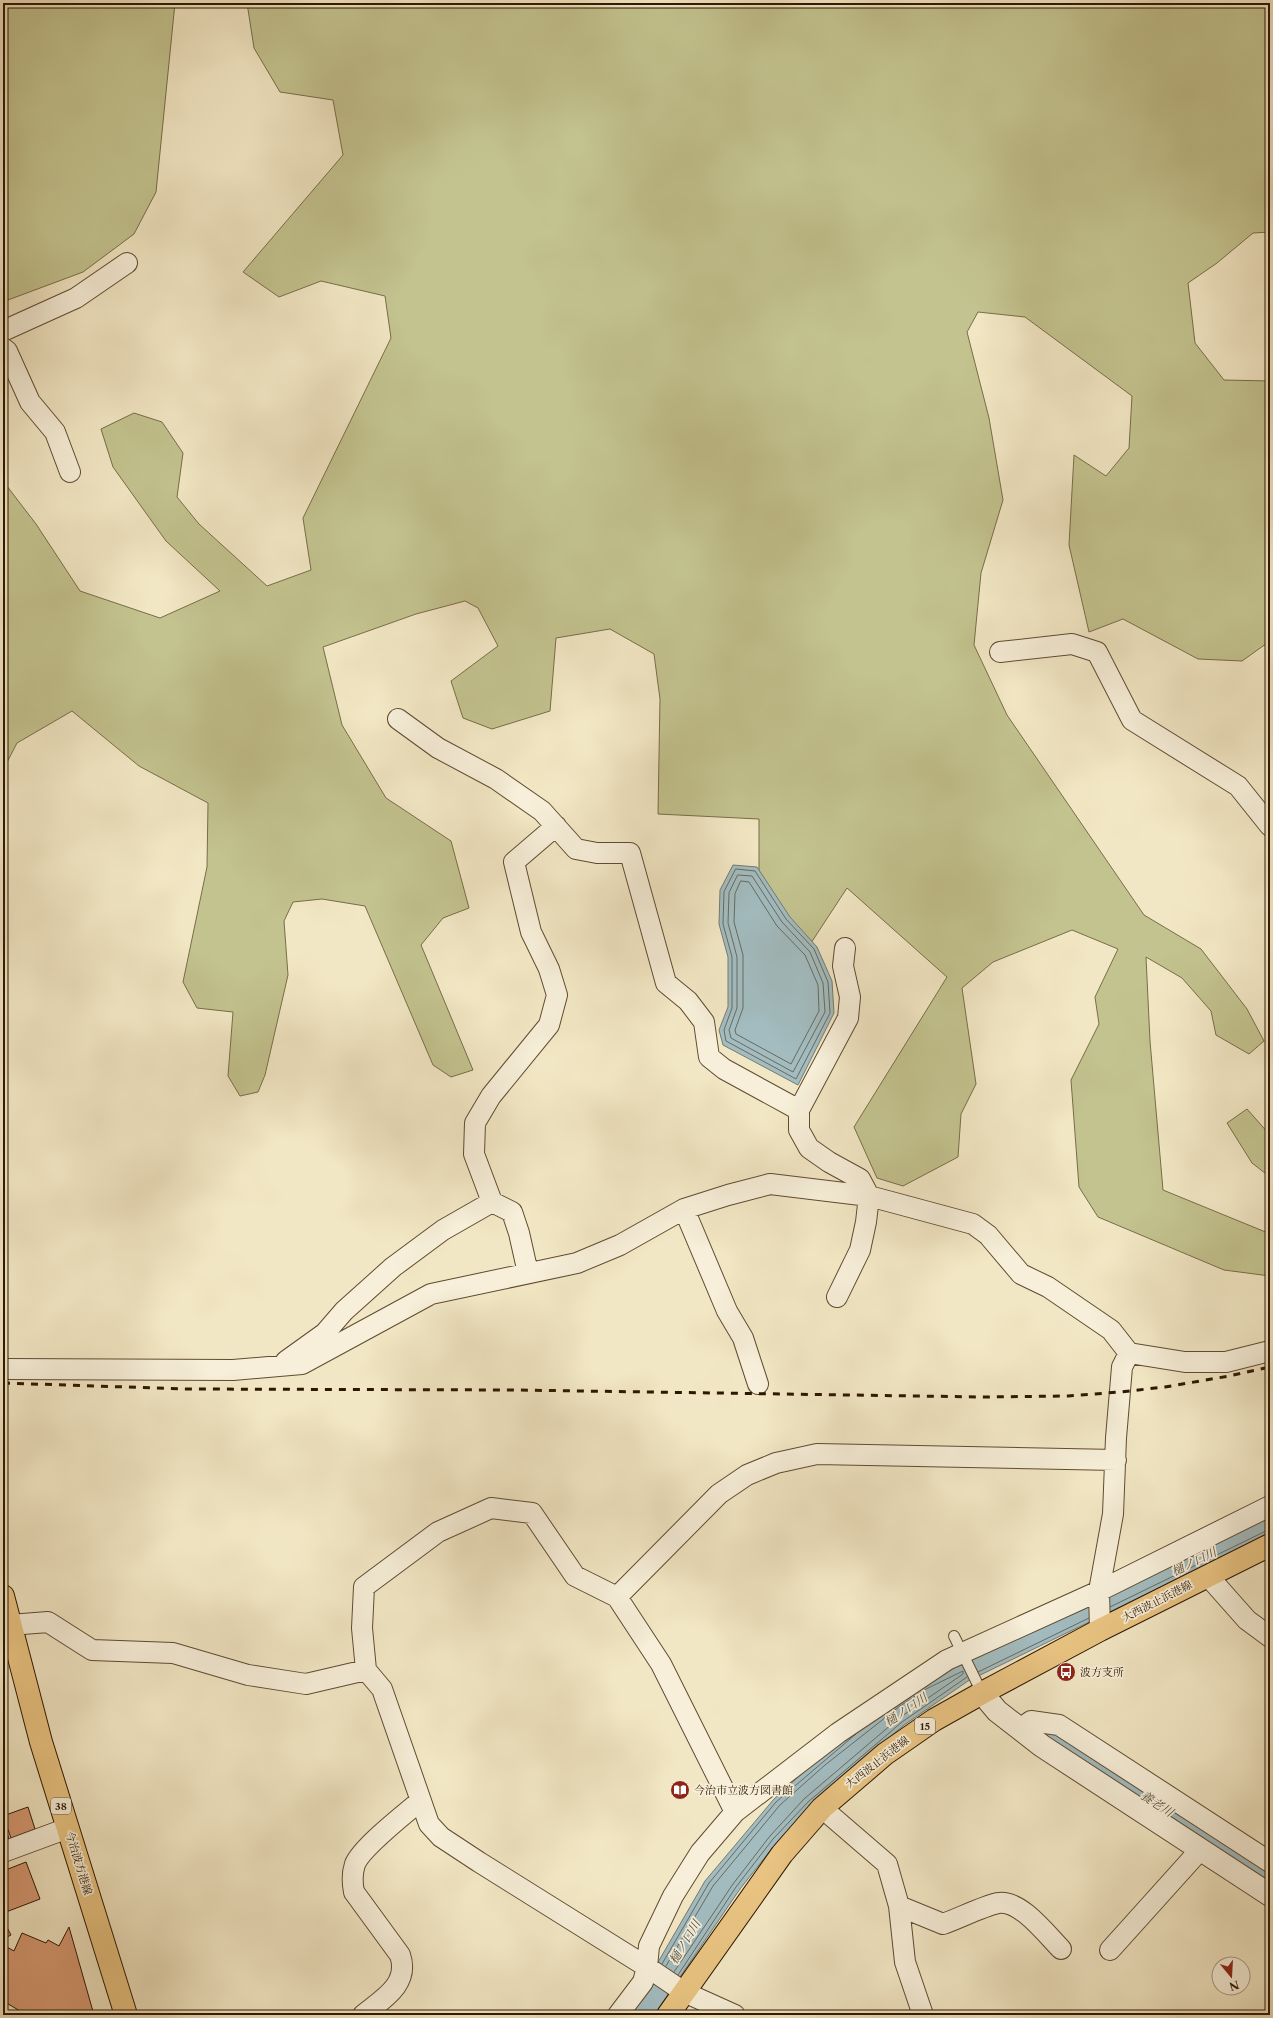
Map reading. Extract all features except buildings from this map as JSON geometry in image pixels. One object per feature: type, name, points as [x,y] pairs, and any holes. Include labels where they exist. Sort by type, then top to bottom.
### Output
[{"type":"main road","name":"大西波止浜港線","points":[[668,2015],[680,1989],[782,1854],[822,1808],[885,1754],[979,1687],[1100,1626],[1208,1576],[1270,1545]]},
{"type":"main road","name":"今治波方港線","points":[[6,1610],[41,1742],[126,2015]]},
{"type":"street","points":[[3,331],[76,298],[127,263]]},
{"type":"street","points":[[3,348],[7,351],[30,402],[55,432],[70,472]]},
{"type":"street","points":[[1000,652],[1072,644],[1097,652],[1132,720],[1238,786],[1270,826]]},
{"type":"street","points":[[398,719],[438,748],[496,779],[542,811],[576,848],[597,853],[630,853],[666,983],[688,1001],[704,1022],[709,1057],[724,1069],[799,1110]]},
{"type":"street","points":[[528,1273],[519,1233],[512,1212],[492,1202],[474,1154],[475,1123],[491,1096],[549,1025],[557,995],[550,969],[531,932],[514,862],[556,826]]},
{"type":"street","points":[[837,1297],[860,1250],[866,1222],[868,1196],[860,1179],[829,1162],[809,1148],[799,1130],[799,1110],[848,1018],[850,997],[843,966],[846,948]]},
{"type":"street","points":[[3,1370],[232,1370],[302,1364],[431,1294],[577,1263],[620,1245],[684,1209],[770,1184],[868,1196],[973,1224],[988,1235],[1021,1274],[1048,1287],[1111,1330],[1129,1352],[1185,1362],[1226,1362],[1270,1350]]},
{"type":"street","points":[[279,1366],[324,1333],[344,1311],[393,1267],[443,1230],[492,1202]]},
{"type":"street","points":[[684,1209],[728,1311],[744,1338],[758,1384]]},
{"type":"street","points":[[1100,1626],[1098,1595],[1113,1514],[1122,1367],[1129,1352]]},
{"type":"street","points":[[617,1597],[719,1494],[747,1475],[776,1462],[817,1454],[1116,1460]]},
{"type":"street","points":[[618,2015],[643,1982],[650,1969],[649,1946],[673,1896],[700,1854],[735,1812],[838,1733],[947,1660],[960,1649],[1098,1595],[1270,1506]]},
{"type":"street","points":[[735,1812],[661,1664],[617,1597],[575,1576],[532,1513],[491,1508],[438,1532],[364,1587],[362,1628],[366,1670],[382,1689],[429,1824],[441,1837],[680,1989],[735,2015]]},
{"type":"street","points":[[1208,1576],[1247,1620],[1270,1637]]},
{"type":"street","points":[[6,1610],[48,1622],[92,1650],[174,1653],[248,1675],[306,1684],[366,1670]]},
{"type":"street","points":[[979,1687],[997,1711],[1042,1746],[1270,1895]]},
{"type":"street","points":[[1020,1729],[1031,1721],[1059,1725],[1270,1862]]},
{"type":"street","points":[[363,2015],[390,1993],[399,1981],[404,1967],[400,1955],[354,1892],[352,1879],[355,1863],[364,1850],[420,1801]]},
{"type":"street","points":[[822,1808],[887,1864],[899,1906],[904,1962],[923,2015]]},
{"type":"street","points":[[3,1852],[68,1828]]},
{"type":"street","points":[[1110,1950],[1200,1850]]},
{"type":"street","points":[[899,1906],[943,1924],[999,1903],[1014,1906],[1031,1918],[1061,1949]]},
{"type":"lane","points":[[960,1649],[979,1687]]},
{"type":"green space","points":[[3,3],[175,3],[156,192],[134,234],[83,272],[8,300],[3,298]]},
{"type":"green space","points":[[247,3],[1270,3],[1270,232],[1253,233],[1217,263],[1188,283],[1195,343],[1224,380],[1270,381],[1270,641],[1242,661],[1198,659],[1123,619],[1089,632],[1069,545],[1074,455],[1106,476],[1129,448],[1132,396],[1025,317],[978,312],[967,332],[989,418],[1003,500],[981,573],[974,645],[1007,715],[1144,915],[1201,949],[1247,1009],[1264,1041],[1249,1054],[1216,1035],[1211,1011],[1182,978],[1146,957],[1150,1041],[1163,1190],[1268,1233],[1270,1226],[1270,1276],[1224,1270],[1098,1217],[1079,1187],[1071,1080],[1099,1024],[1095,997],[1118,949],[1072,930],[993,962],[962,988],[976,1084],[961,1114],[958,1157],[903,1186],[877,1178],[854,1127],[947,977],[847,888],[809,946],[759,882],[759,819],[658,814],[660,699],[654,654],[610,629],[556,638],[550,711],[492,729],[463,718],[451,681],[498,646],[478,608],[465,601],[416,614],[323,647],[342,725],[386,798],[451,841],[469,908],[443,918],[421,945],[473,1070],[451,1077],[433,1065],[365,906],[322,899],[293,902],[284,921],[288,975],[265,1075],[258,1092],[240,1096],[228,1076],[233,1012],[197,1008],[183,982],[207,867],[208,803],[139,766],[72,711],[17,743],[3,770],[3,481],[36,524],[80,591],[160,618],[220,591],[166,541],[113,467],[101,429],[134,413],[162,422],[183,453],[177,497],[199,524],[267,586],[311,570],[303,518],[391,338],[385,296],[321,281],[279,297],[243,272],[343,155],[333,100],[280,92],[254,48]]},
{"type":"green space","points":[[1247,1109],[1270,1135],[1270,1177],[1252,1163],[1227,1123]]},
{"type":"water","points":[[733,865],[757,867],[790,917],[817,947],[832,981],[834,1013],[798,1085],[723,1045],[719,1030],[728,1007],[728,957],[719,924],[720,890]]},
{"type":"water","name":"樋ノ口川","points":[[1270,1514],[1270,1532],[1202,1567],[968,1681],[904,1725],[811,1805],[777,1842],[740,1889],[654,2015],[625,2015],[646,1983],[705,1881],[774,1799],[819,1758],[922,1681]]},
{"type":"waterway","name":"養老川","points":[[1045,1731],[1128,1783],[1270,1876]]},
{"type":"railway","points":[[3,1383],[188,1389],[515,1390],[983,1397],[1068,1396],[1165,1387],[1270,1367]]},
{"type":"place","name":"波方支所","points":[[1066,1672]]},
{"type":"place","name":"今治市立波方図書館","points":[[680,1790]]}]
